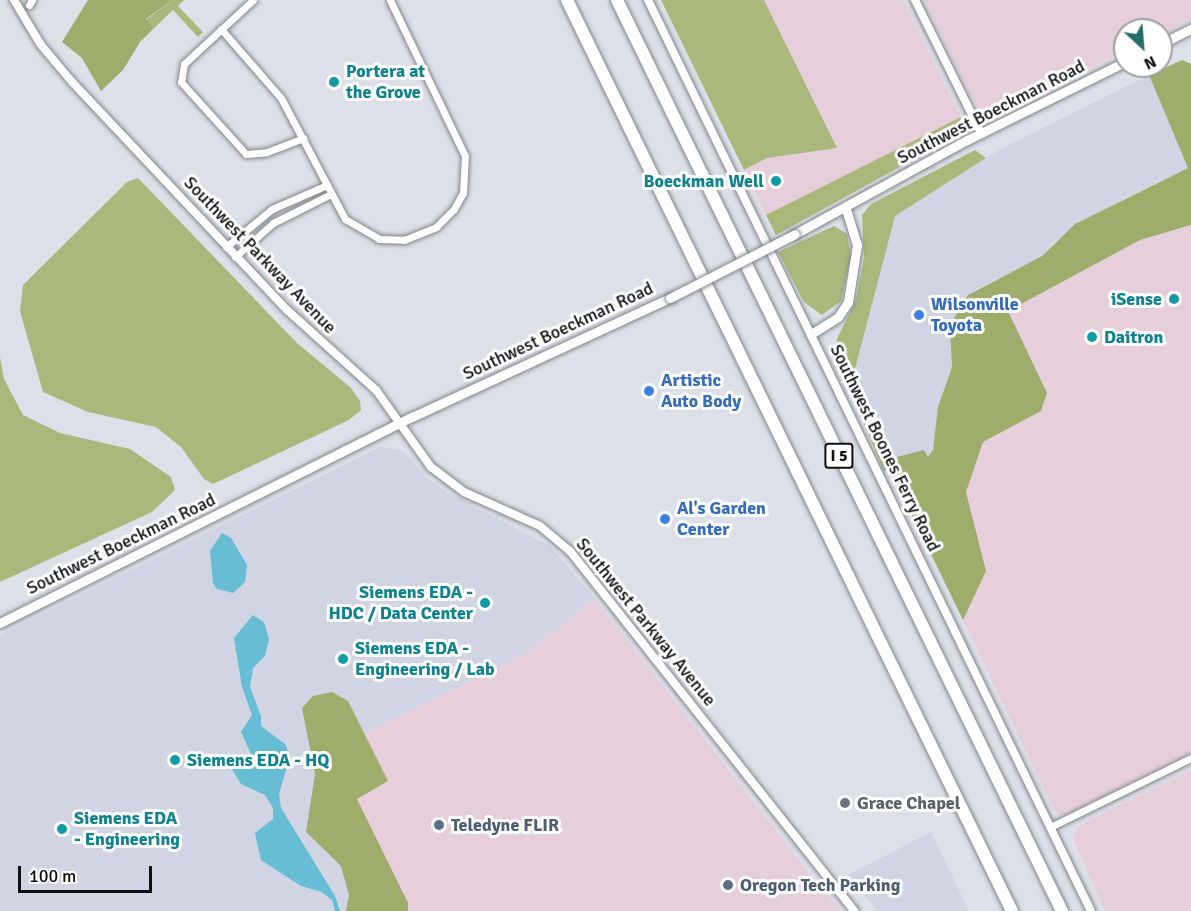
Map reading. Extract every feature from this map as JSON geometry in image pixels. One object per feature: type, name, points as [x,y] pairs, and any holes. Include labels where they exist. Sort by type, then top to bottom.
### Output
[{"type":"highway","name":"I 5","points":[[567,0],[1012,911]]},
{"type":"highway","name":"I 5","points":[[617,0],[1062,911]]},
{"type":"main road","points":[[1173,38],[1191,30]]},
{"type":"main road","name":"Southwest Boeckman Road","points":[[0,623],[399,424],[670,298],[846,208],[981,133],[1113,68]]},
{"type":"main road","points":[[811,334],[838,317],[848,302],[857,245],[846,208]]},
{"type":"street","name":"Southwest Parkway Avenue","points":[[14,0],[62,71],[235,257],[313,336],[373,386],[423,459],[446,480],[488,504],[533,522],[570,552],[854,911]]},
{"type":"street","points":[[253,0],[184,64],[180,77],[185,90],[246,154],[267,152],[303,138]]},
{"type":"street","points":[[221,29],[268,79],[303,138],[348,223],[379,239],[394,241],[436,227],[450,214],[463,193],[466,178],[463,148],[390,0]]},
{"type":"street","name":"Southwest Boones Ferry Road","points":[[648,0],[1091,911]]},
{"type":"street","points":[[915,0],[981,133]]},
{"type":"street","points":[[226,247],[272,209],[327,185]]},
{"type":"street","points":[[235,257],[273,223],[331,194]]},
{"type":"street","points":[[1050,827],[1191,758]]},
{"type":"shaded area","points":[[764,0],[903,0],[961,117],[766,215],[744,170],[767,158],[837,148]]},
{"type":"shaded area","points":[[925,0],[1191,0],[1191,20],[1173,28],[1173,18],[1113,18],[1113,57],[998,113],[988,114],[974,103]]},
{"type":"shaded area","points":[[1143,78],[1150,78],[1188,168],[1126,197],[1051,243],[1043,256],[973,291],[950,325],[952,367],[938,407],[933,450],[928,458],[893,458],[888,466],[868,425],[854,373],[895,216],[1004,147]]},
{"type":"shaded area","points":[[1191,225],[1191,753],[1068,814],[1061,814],[1054,810],[963,620],[986,571],[966,492],[983,442],[1041,411],[1047,393],[1008,311],[1140,240]]},
{"type":"shaded area","points":[[380,447],[403,451],[427,478],[448,493],[550,546],[595,599],[527,653],[463,687],[394,911],[0,911],[0,635]]},
{"type":"shaded area","points":[[595,599],[841,911],[394,911],[319,757],[527,653]]},
{"type":"shaded area","points":[[1191,770],[1191,911],[1105,911],[1073,839],[1078,826]]},
{"type":"shaded area","points":[[931,832],[969,911],[877,911],[848,875]]},
{"type":"green space","points":[[88,0],[172,0],[146,19],[154,28],[140,42],[123,70],[101,91],[82,58],[62,42]]},
{"type":"green space","points":[[172,0],[184,0],[178,6],[203,32],[198,37],[173,10],[154,28],[146,20]]},
{"type":"green space","points":[[661,0],[764,0],[837,148],[767,158],[744,170]]},
{"type":"green space","points":[[1182,60],[1191,64],[1191,225],[1140,240],[1008,311],[1047,393],[1041,411],[983,442],[966,492],[986,571],[963,620],[888,466],[893,458],[924,450],[928,457],[933,450],[938,407],[952,367],[950,325],[968,295],[1042,256],[1075,224],[1188,168],[1150,78],[1173,78],[1173,64]]},
{"type":"green space","points":[[961,117],[956,136],[776,235],[766,215]]},
{"type":"green space","points":[[975,150],[986,158],[895,216],[854,373],[868,425],[888,466],[884,472],[835,355],[837,339],[856,300],[864,258],[862,215],[871,204]]},
{"type":"green space","points":[[138,178],[297,343],[351,388],[360,401],[361,410],[349,420],[213,484],[204,479],[181,447],[156,427],[88,412],[43,392],[20,311],[23,285],[127,182]]},
{"type":"green space","points":[[834,226],[847,234],[851,257],[841,301],[822,315],[804,302],[778,252]]},
{"type":"green space","points":[[0,357],[4,379],[23,415],[60,433],[130,449],[171,477],[175,490],[152,512],[0,582]]},
{"type":"green space","points":[[332,692],[348,701],[388,781],[357,799],[408,903],[408,911],[346,911],[349,895],[341,866],[306,832],[315,774],[302,708],[313,696]]},
{"type":"water","points":[[222,533],[231,538],[247,565],[245,582],[233,593],[217,589],[213,583],[210,551]]},
{"type":"water","points":[[253,615],[264,622],[269,639],[265,656],[253,668],[250,687],[261,716],[261,726],[285,744],[290,756],[279,794],[281,808],[335,896],[340,911],[335,911],[332,900],[322,892],[301,886],[261,860],[255,833],[273,819],[273,808],[265,795],[241,784],[230,766],[252,756],[241,732],[252,715],[242,687],[234,638]]},
{"type":"place","name":"Portera at the Grove","points":[[334,82]]},
{"type":"place","name":"Boeckman Well","points":[[776,181]]},
{"type":"place","name":"iSense","points":[[1174,299]]},
{"type":"place","name":"Wilsonville Toyota","points":[[919,315]]},
{"type":"place","name":"Daitron","points":[[1092,337]]},
{"type":"place","name":"Artistic Auto Body","points":[[649,391]]},
{"type":"place","name":"Al's Garden Center","points":[[665,519]]},
{"type":"place","name":"Siemens EDA - HDC / Data Center","points":[[485,603]]},
{"type":"place","name":"Siemens EDA - Engineering / Lab","points":[[343,659]]},
{"type":"place","name":"Siemens EDA - HQ","points":[[175,760]]},
{"type":"place","name":"Grace Chapel","points":[[845,803]]},
{"type":"place","name":"Teledyne FLIR","points":[[439,825]]},
{"type":"place","name":"Siemens EDA - Engineering","points":[[62,829]]},
{"type":"place","name":"Oregon Tech Parking","points":[[728,885]]}]
